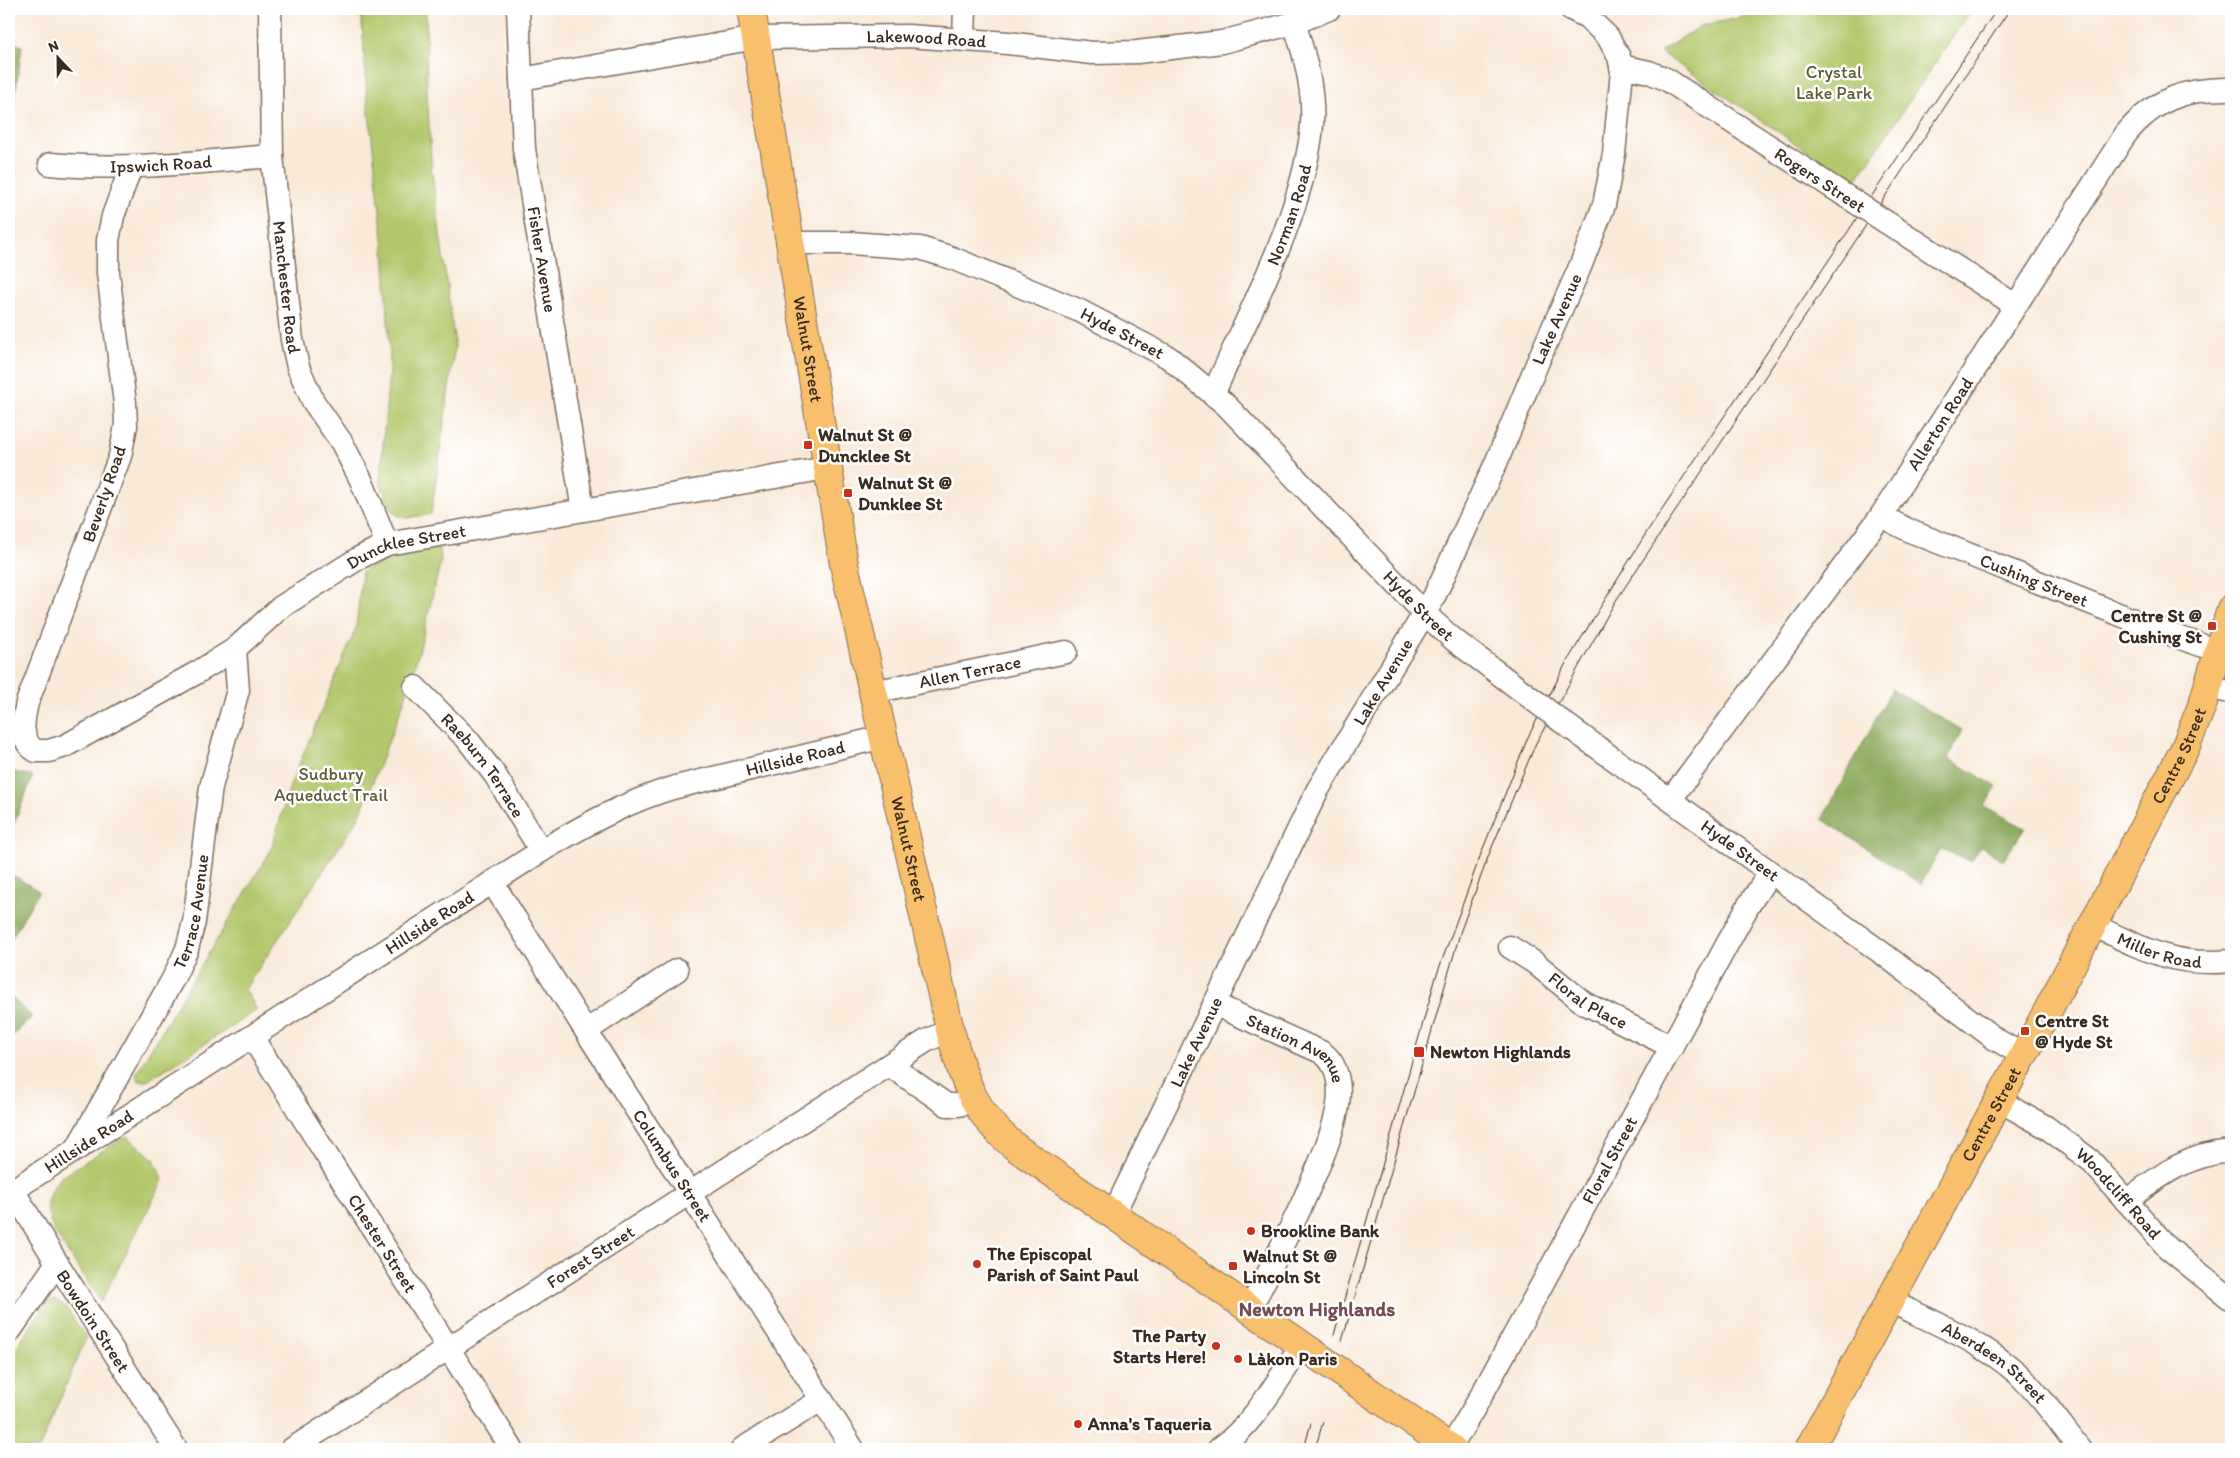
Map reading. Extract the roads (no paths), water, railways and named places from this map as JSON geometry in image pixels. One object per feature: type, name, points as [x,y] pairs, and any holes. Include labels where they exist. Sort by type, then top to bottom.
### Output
[{"type":"main road","name":"Walnut Street","points":[[751,9],[844,564],[950,1030],[962,1072],[974,1101],[989,1122],[1010,1142],[1451,1449]]},
{"type":"main road","name":"Centre Street","points":[[1809,1449],[1888,1300],[2093,925],[2185,748],[2198,717],[2219,690],[2218,651],[2231,609]]},
{"type":"street","name":"Manchester Road","points":[[270,9],[272,156],[291,331],[298,367],[313,401],[342,443],[361,480],[387,544]]},
{"type":"street","name":"Fisher Avenue","points":[[518,9],[524,149],[583,510]]},
{"type":"street","points":[[964,39],[965,9]]},
{"type":"street","name":"Lakewood Road","points":[[521,79],[756,38],[908,36],[964,39],[1092,53],[1137,52],[1222,42],[1294,23],[1329,9]]},
{"type":"street","name":"Lake Avenue","points":[[1113,1215],[1317,791],[1425,614],[1496,464],[1580,268],[1604,205],[1614,154],[1622,82],[1621,66],[1614,46],[1608,36],[1587,17],[1571,9]]},
{"type":"street","name":"Norman Road","points":[[1214,395],[1288,224],[1304,171],[1311,134],[1309,76],[1294,23]]},
{"type":"street","name":"Rogers Street","points":[[1621,66],[1649,72],[1666,79],[2015,305]]},
{"type":"street","name":"Allerton Road","points":[[1671,799],[1881,516],[2119,144],[2140,118],[2159,104],[2182,94],[2231,89]]},
{"type":"street","name":"Ipswich Road","points":[[50,164],[88,168],[131,167],[272,156]]},
{"type":"street","name":"Beverly Road","points":[[36,752],[28,746],[24,736],[23,726],[27,703],[120,456],[126,426],[121,366],[108,273],[108,240],[113,216],[131,167]]},
{"type":"street","name":"Hyde Street","points":[[790,243],[850,242],[920,248],[952,258],[1080,311],[1168,357],[1214,395],[1256,435],[1425,614],[1459,644],[1561,721],[1886,956],[1995,1039],[2023,1055]]},
{"type":"street","name":"Duncklee Street","points":[[36,752],[56,749],[75,741],[198,672],[235,649],[282,607],[359,558],[387,544],[827,468]]},
{"type":"street","name":"Cushing Street","points":[[1881,516],[1910,531],[2166,633],[2218,651]]},
{"type":"street","name":"Terrace Avenue","points":[[75,1151],[173,979],[187,949],[194,922],[206,814],[211,787],[238,690],[235,649]]},
{"type":"street","name":"Allen Terrace","points":[[873,692],[1066,652]]},
{"type":"street","name":"Raeburn Terrace","points":[[415,687],[467,739],[495,775],[541,851]]},
{"type":"street","name":"Hillside Road","points":[[13,1190],[587,823],[645,796],[883,738]]},
{"type":"street","name":"Floral Street","points":[[1451,1449],[1748,906],[1770,872]]},
{"type":"street","name":"Columbus Street","points":[[492,882],[854,1449]]},
{"type":"street","name":"Miller Road","points":[[2093,925],[2159,956],[2194,962],[2231,961]]},
{"type":"street","name":"Floral Place","points":[[1510,947],[1539,967],[1584,1003],[1672,1047]]},
{"type":"street","points":[[586,1032],[677,970]]},
{"type":"street","name":"Station Avenue","points":[[1214,1004],[1328,1056],[1338,1075],[1337,1110],[1328,1142],[1283,1245],[1249,1310]]},
{"type":"street","name":"Forest Street","points":[[292,1449],[934,1036],[950,1030]]},
{"type":"street","name":"Chester Street","points":[[252,1037],[512,1449]]},
{"type":"street","points":[[889,1065],[948,1105],[958,1105],[974,1101]]},
{"type":"street","name":"Woodcliff Road","points":[[1998,1100],[2030,1117],[2077,1149],[2103,1173],[2168,1248],[2231,1299]]},
{"type":"street","points":[[2126,1201],[2176,1166],[2203,1156],[2231,1151]]},
{"type":"street","name":"Bowdoin Street","points":[[13,1190],[57,1263],[176,1449]]},
{"type":"street","points":[[9,1332],[57,1263]]},
{"type":"street","name":"Aberdeen Street","points":[[1888,1300],[1972,1341],[2003,1362],[2036,1393],[2080,1449]]},
{"type":"street","points":[[1220,1449],[1233,1438],[1256,1412],[1301,1346]]},
{"type":"street","points":[[742,1449],[821,1400]]},
{"type":"tram line","points":[[1334,1335],[1436,977],[1482,851],[1528,737],[1566,663],[1648,530],[1997,9]]},
{"type":"tram line","points":[[1342,1341],[1461,930],[1490,852],[1536,743],[1615,602],[2010,9]]},
{"type":"tram line","points":[[1315,1449],[1323,1422]]},
{"type":"tram line","points":[[1304,1449],[1311,1423]]},
{"type":"place","name":"Walnut St @ Duncklee St","points":[[808,445]]},
{"type":"place","name":"Walnut St @ Dunklee St","points":[[848,493]]},
{"type":"place","name":"Centre St @ Cushing St","points":[[2212,626]]},
{"type":"place","name":"Centre St @ Hyde St","points":[[2025,1031]]},
{"type":"place","name":"Newton Highlands","points":[[1419,1052]]},
{"type":"place","name":"Brookline Bank","points":[[1251,1231]]},
{"type":"place","name":"The Episcopal Parish of Saint Paul","points":[[977,1264]]},
{"type":"place","name":"Walnut St @ Lincoln St","points":[[1233,1266]]},
{"type":"place","name":"The Party Starts Here!","points":[[1216,1346]]},
{"type":"place","name":"Làkon Paris","points":[[1238,1359]]},
{"type":"place","name":"Anna's Taqueria","points":[[1078,1424]]},
{"type":"district","name":"Newton Highlands","points":[[1317,1309]]},
{"type":"park label","name":"Crystal Lake Park","points":[[1834,82]]},
{"type":"park label","name":"Sudbury Aqueduct Trail","points":[[331,784]]}]
